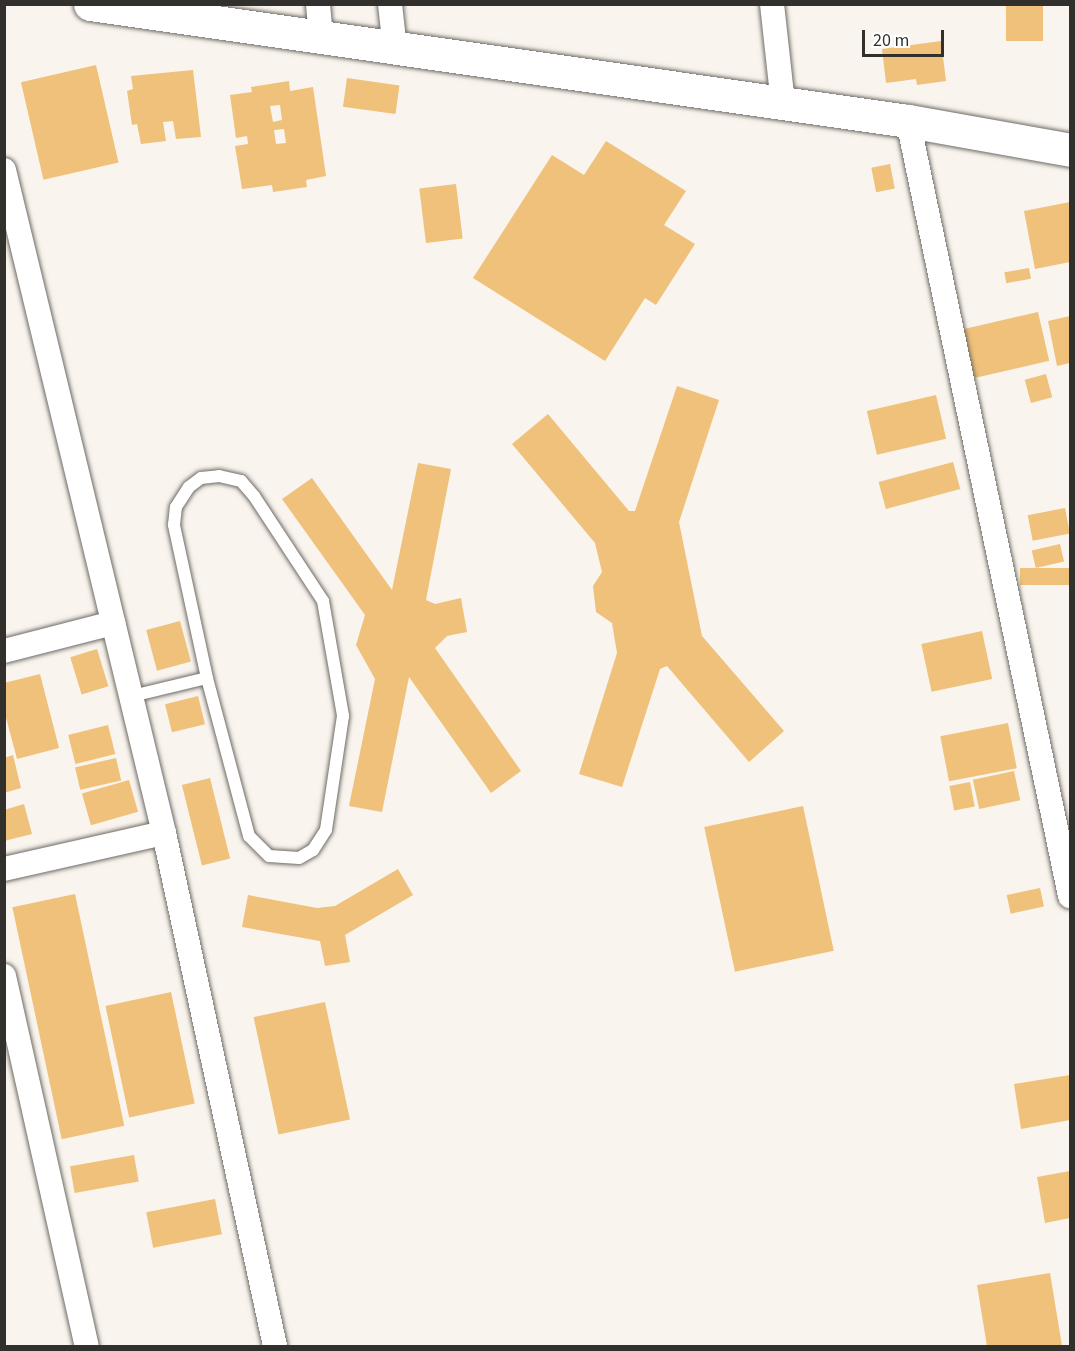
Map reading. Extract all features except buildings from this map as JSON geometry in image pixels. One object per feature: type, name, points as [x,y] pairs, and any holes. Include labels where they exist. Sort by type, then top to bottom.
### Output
[{"type":"street","points":[[90,4],[395,50],[908,121],[1071,150]]},
{"type":"street","points":[[318,4],[321,38]]},
{"type":"street","points":[[390,4],[395,50]]},
{"type":"street","points":[[772,4],[783,104]]},
{"type":"street","points":[[908,121],[1071,896]]},
{"type":"street","points":[[4,170],[164,833],[275,1347]]},
{"type":"street","points":[[4,651],[113,623]]},
{"type":"street","points":[[4,869],[164,833]]},
{"type":"street","points":[[4,976],[87,1347]]},
{"type":"lane","points":[[219,476],[241,482],[254,496],[323,601],[343,716],[326,830],[313,850],[299,858],[281,859],[258,849],[249,836],[207,678],[174,525],[176,507],[189,487],[201,478],[219,476]]},
{"type":"lane","points":[[132,696],[207,678]]}]
